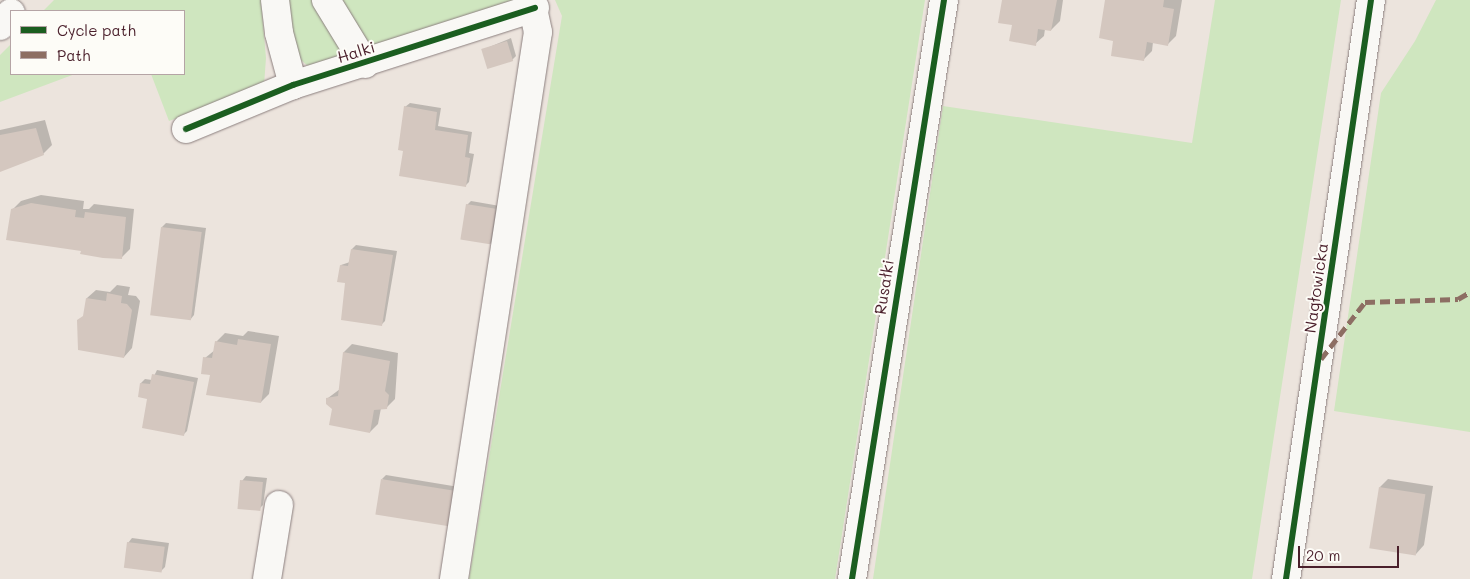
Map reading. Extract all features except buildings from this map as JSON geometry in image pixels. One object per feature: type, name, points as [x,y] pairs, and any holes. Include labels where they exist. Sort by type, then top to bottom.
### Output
[{"type":"street","points":[[14,10],[23,0]]},
{"type":"street","points":[[275,0],[279,33],[293,85]]},
{"type":"street","points":[[326,0],[365,64]]},
{"type":"street","name":"Rusałki","points":[[852,579],[944,0]]},
{"type":"street","name":"Nagłowicka","points":[[1286,579],[1371,0]]},
{"type":"street","points":[[454,579],[538,32],[533,4]]},
{"type":"street","name":"Halki","points":[[186,129],[293,85],[365,64],[533,4]]},
{"type":"street","points":[[0,26],[10,14]]},
{"type":"street","points":[[267,579],[279,505]]},
{"type":"green space","points":[[54,0],[261,0],[266,58],[264,85],[169,121],[151,75],[185,75],[185,10],[44,10]]},
{"type":"green space","points":[[283,0],[314,0],[344,47],[343,57],[309,67],[301,60],[295,51]]},
{"type":"green space","points":[[338,0],[516,0],[373,48]]},
{"type":"green space","points":[[555,0],[925,0],[835,579],[469,579],[562,16]]},
{"type":"green space","points":[[1215,0],[1341,0],[1252,579],[873,579],[943,106],[1192,143]]},
{"type":"green space","points":[[1436,0],[1470,0],[1470,432],[1334,411],[1381,93],[1415,41]]},
{"type":"green space","points":[[10,45],[10,75],[72,75],[0,102],[0,55]]},
{"type":"marked path","points":[[1321,359],[1365,302],[1458,299],[1470,292]]},
{"type":"cycle path","points":[[852,579],[944,0]]},
{"type":"cycle path","points":[[1286,579],[1371,0]]},
{"type":"cycle path","points":[[186,129],[293,85],[535,8]]}]
